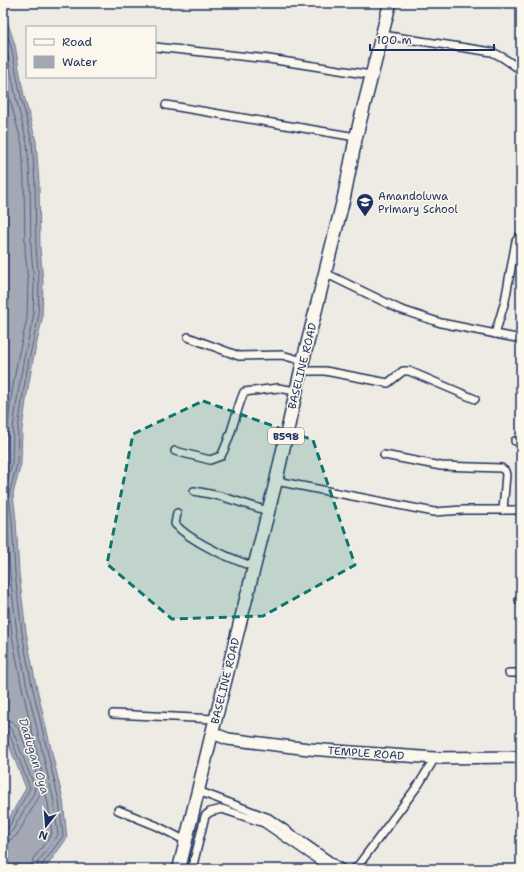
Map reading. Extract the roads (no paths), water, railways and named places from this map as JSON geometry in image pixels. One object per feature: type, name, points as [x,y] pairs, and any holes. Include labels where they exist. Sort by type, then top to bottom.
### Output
[{"type":"main road","name":"BASELINE ROAD","points":[[179,869],[215,719],[276,481],[296,391],[344,197],[371,74],[390,3]]},
{"type":"street","points":[[382,35],[492,52],[502,56],[521,70]]},
{"type":"street","points":[[156,47],[269,59],[371,74]]},
{"type":"street","points":[[166,105],[356,137]]},
{"type":"street","points":[[494,334],[504,301],[516,241],[521,235]]},
{"type":"street","points":[[325,273],[399,309],[441,324],[521,339]]},
{"type":"street","points":[[188,337],[239,356],[282,355],[302,366],[388,383],[403,371],[409,371],[475,399]]},
{"type":"street","points":[[175,451],[210,460],[221,456],[226,447],[238,406],[244,392],[278,388],[296,391]]},
{"type":"street","points":[[384,455],[441,466],[501,468],[505,471],[506,475],[503,510]]},
{"type":"street","points":[[276,481],[434,512],[464,510],[521,510]]},
{"type":"street","points":[[194,491],[220,496],[268,511]]},
{"type":"street","points":[[177,513],[176,524],[184,532],[215,551],[254,567]]},
{"type":"street","points":[[509,673],[521,673]]},
{"type":"street","points":[[113,714],[215,719]]},
{"type":"street","name":"TEMPLE ROAD","points":[[212,733],[228,739],[309,749],[435,758],[521,757]]},
{"type":"street","points":[[354,869],[357,868],[419,784],[435,758]]},
{"type":"street","points":[[198,791],[269,818],[342,869]]},
{"type":"street","points":[[192,869],[205,816],[210,812],[222,809],[264,823],[331,869]]},
{"type":"street","points":[[118,810],[157,826],[186,842]]},
{"type":"water","name":"Dadugan Oya","points":[[3,8],[15,45],[24,96],[36,141],[39,182],[40,248],[43,282],[42,320],[27,394],[22,429],[21,464],[13,494],[19,573],[26,632],[35,680],[63,800],[67,838],[45,869],[3,869],[3,829],[26,788],[3,730]]},
{"type":"place","name":"Amandoluwa Primary School","points":[[365,217]]}]
